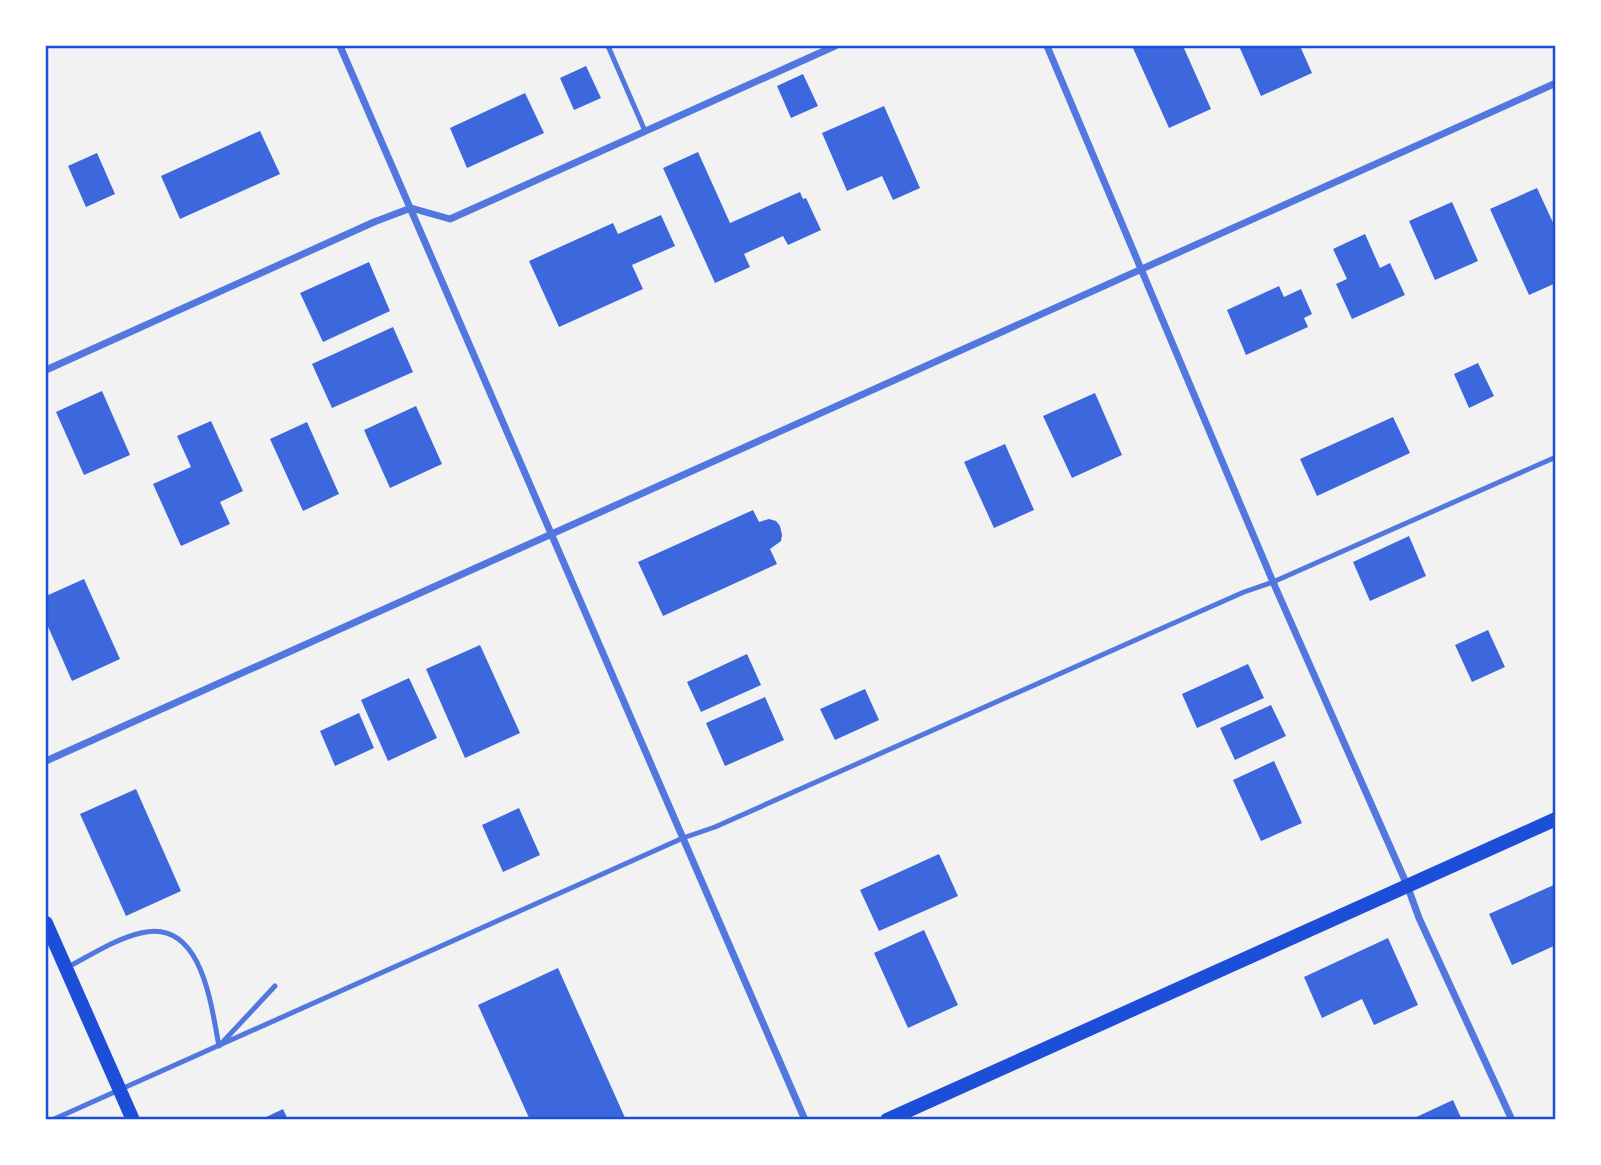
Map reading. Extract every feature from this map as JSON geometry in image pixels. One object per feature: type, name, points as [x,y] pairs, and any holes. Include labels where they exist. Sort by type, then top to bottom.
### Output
[{"type":"main road","points":[[887,1119],[1556,819]]},
{"type":"main road","points":[[46,923],[132,1119]]},
{"type":"street","points":[[340,46],[805,1119]]},
{"type":"street","points":[[46,370],[411,208],[450,219],[835,46]]},
{"type":"street","points":[[1046,46],[1273,582],[1407,885],[1419,918],[1512,1119]]},
{"type":"street","points":[[46,761],[1556,83]]},
{"type":"lane","points":[[608,46],[645,131]]},
{"type":"lane","points":[[52,1119],[683,838],[715,827],[1232,597],[1273,582],[1556,457]]},
{"type":"lane","points":[[65,968],[142,933],[163,932],[181,940],[199,963],[219,1046]]},
{"type":"lane","points":[[219,1046],[275,986]]},
{"type":"building","points":[[1132,46],[1183,46],[1211,109],[1169,128]]},
{"type":"building","points":[[1239,46],[1300,46],[1312,73],[1261,96]]},
{"type":"building","points":[[586,66],[601,98],[574,110],[560,78]]},
{"type":"building","points":[[803,74],[818,106],[791,118],[777,86]]},
{"type":"building","points":[[525,93],[544,133],[467,168],[450,128]]},
{"type":"building","points":[[884,106],[920,188],[893,200],[882,176],[847,191],[822,133]]},
{"type":"building","points":[[260,131],[280,174],[180,219],[161,176]]},
{"type":"building","points":[[698,152],[730,223],[800,192],[803,199],[806,198],[821,230],[788,245],[783,236],[744,254],[750,267],[715,283],[663,168]]},
{"type":"building","points":[[97,153],[115,194],[86,207],[68,166]]},
{"type":"building","points":[[1537,188],[1556,229],[1556,283],[1529,295],[1490,209]]},
{"type":"building","points":[[1452,202],[1478,261],[1435,280],[1409,221]]},
{"type":"building","points":[[661,215],[675,246],[632,265],[643,289],[559,327],[529,261],[613,223],[618,234]]},
{"type":"building","points":[[1365,234],[1380,268],[1390,263],[1405,295],[1352,319],[1336,284],[1347,279],[1333,249]]},
{"type":"building","points":[[369,262],[390,311],[323,342],[300,293]]},
{"type":"building","points":[[1279,286],[1284,297],[1301,289],[1312,314],[1304,318],[1308,327],[1246,355],[1227,310]]},
{"type":"building","points":[[393,327],[413,372],[332,408],[312,364]]},
{"type":"building","points":[[1478,363],[1494,396],[1469,408],[1454,374]]},
{"type":"building","points":[[102,391],[130,455],[84,475],[56,412]]},
{"type":"building","points":[[1095,393],[1122,455],[1072,478],[1043,416]]},
{"type":"building","points":[[416,406],[442,464],[390,488],[364,430]]},
{"type":"building","points":[[1393,417],[1410,453],[1317,496],[1300,459]]},
{"type":"building","points":[[211,421],[243,491],[220,502],[230,524],[181,546],[153,484],[191,467],[177,436]]},
{"type":"building","points":[[307,422],[339,494],[303,511],[270,439]]},
{"type":"building","points":[[1005,444],[1034,510],[994,528],[964,462]]},
{"type":"building","points":[[753,510],[759,522],[769,519],[780,526],[781,541],[770,549],[777,564],[663,616],[638,562]]},
{"type":"building","points":[[1409,536],[1426,576],[1370,601],[1353,562]]},
{"type":"building","points":[[84,579],[120,659],[72,681],[46,622],[46,596]]},
{"type":"building","points":[[1488,630],[1505,667],[1472,682],[1455,645]]},
{"type":"building","points":[[480,645],[520,733],[465,758],[426,669]]},
{"type":"building","points":[[747,654],[761,685],[701,712],[687,682]]},
{"type":"building","points":[[1248,664],[1264,698],[1197,728],[1182,694]]},
{"type":"building","points":[[409,678],[437,738],[388,761],[361,700]]},
{"type":"building","points":[[865,689],[879,720],[835,740],[820,709]]},
{"type":"building","points":[[765,697],[784,740],[725,766],[706,723]]},
{"type":"building","points":[[1271,705],[1286,736],[1235,760],[1220,728]]},
{"type":"building","points":[[359,713],[374,748],[335,766],[320,731]]},
{"type":"building","points":[[1274,761],[1302,823],[1261,841],[1233,780]]},
{"type":"building","points":[[136,789],[181,891],[126,916],[80,814]]},
{"type":"building","points":[[519,808],[540,855],[503,872],[482,825]]},
{"type":"building","points":[[939,854],[958,896],[879,931],[860,890]]},
{"type":"building","points":[[1556,884],[1556,945],[1512,965],[1489,914]]},
{"type":"building","points":[[924,930],[958,1005],[908,1028],[874,953]]},
{"type":"building","points":[[1388,938],[1418,1005],[1374,1025],[1362,999],[1322,1018],[1304,977]]},
{"type":"building","points":[[558,968],[626,1120],[530,1120],[478,1005]]},
{"type":"building","points":[[1453,1100],[1462,1120],[1410,1120]]},
{"type":"building","points":[[283,1109],[288,1120],[260,1120]]}]
